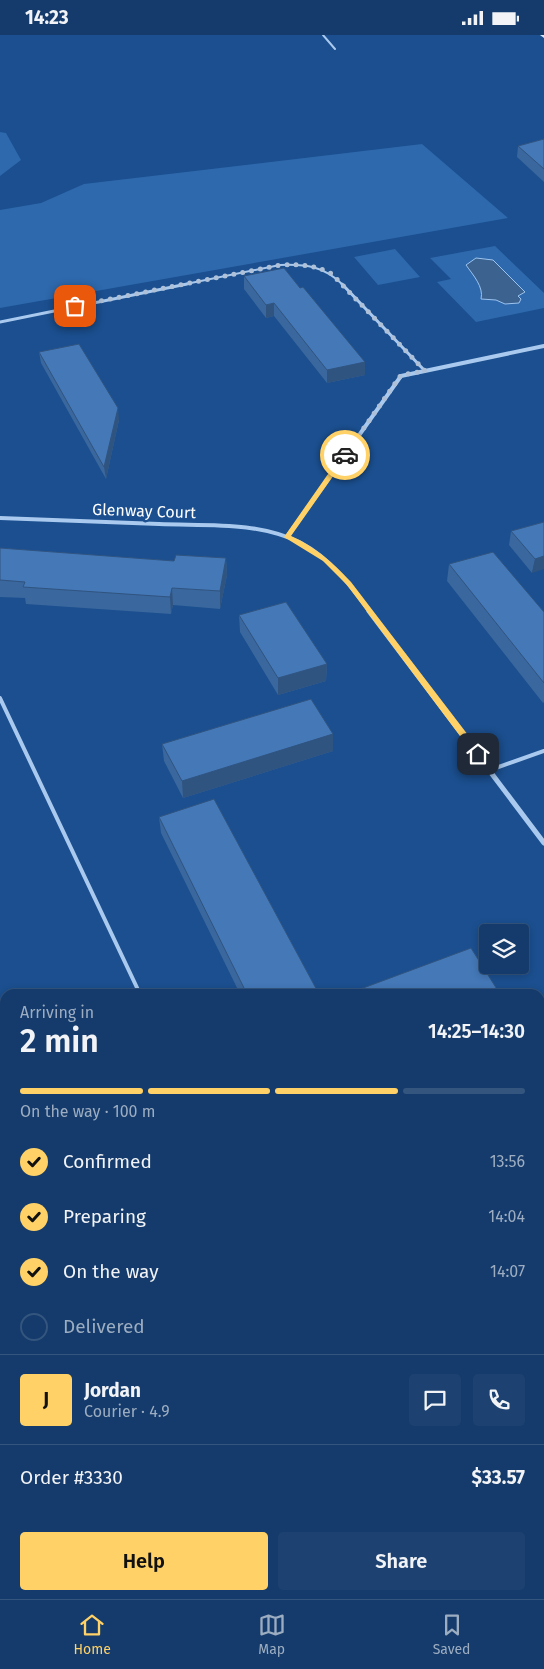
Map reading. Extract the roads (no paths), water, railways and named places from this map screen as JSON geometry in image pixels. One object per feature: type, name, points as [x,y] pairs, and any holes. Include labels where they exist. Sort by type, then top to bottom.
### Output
[{"type":"street","points":[[287,537],[401,375],[544,346]]},
{"type":"street","name":"Glenway Court","points":[[0,517],[224,526],[287,537],[301,543],[325,559],[349,584],[544,843]]},
{"type":"lane","points":[[323,35],[335,49]]},
{"type":"lane","points":[[0,321],[280,265],[308,265],[332,274],[425,371]]},
{"type":"lane","points":[[0,698],[138,989]]},
{"type":"lane","points":[[490,770],[544,751]]}]
